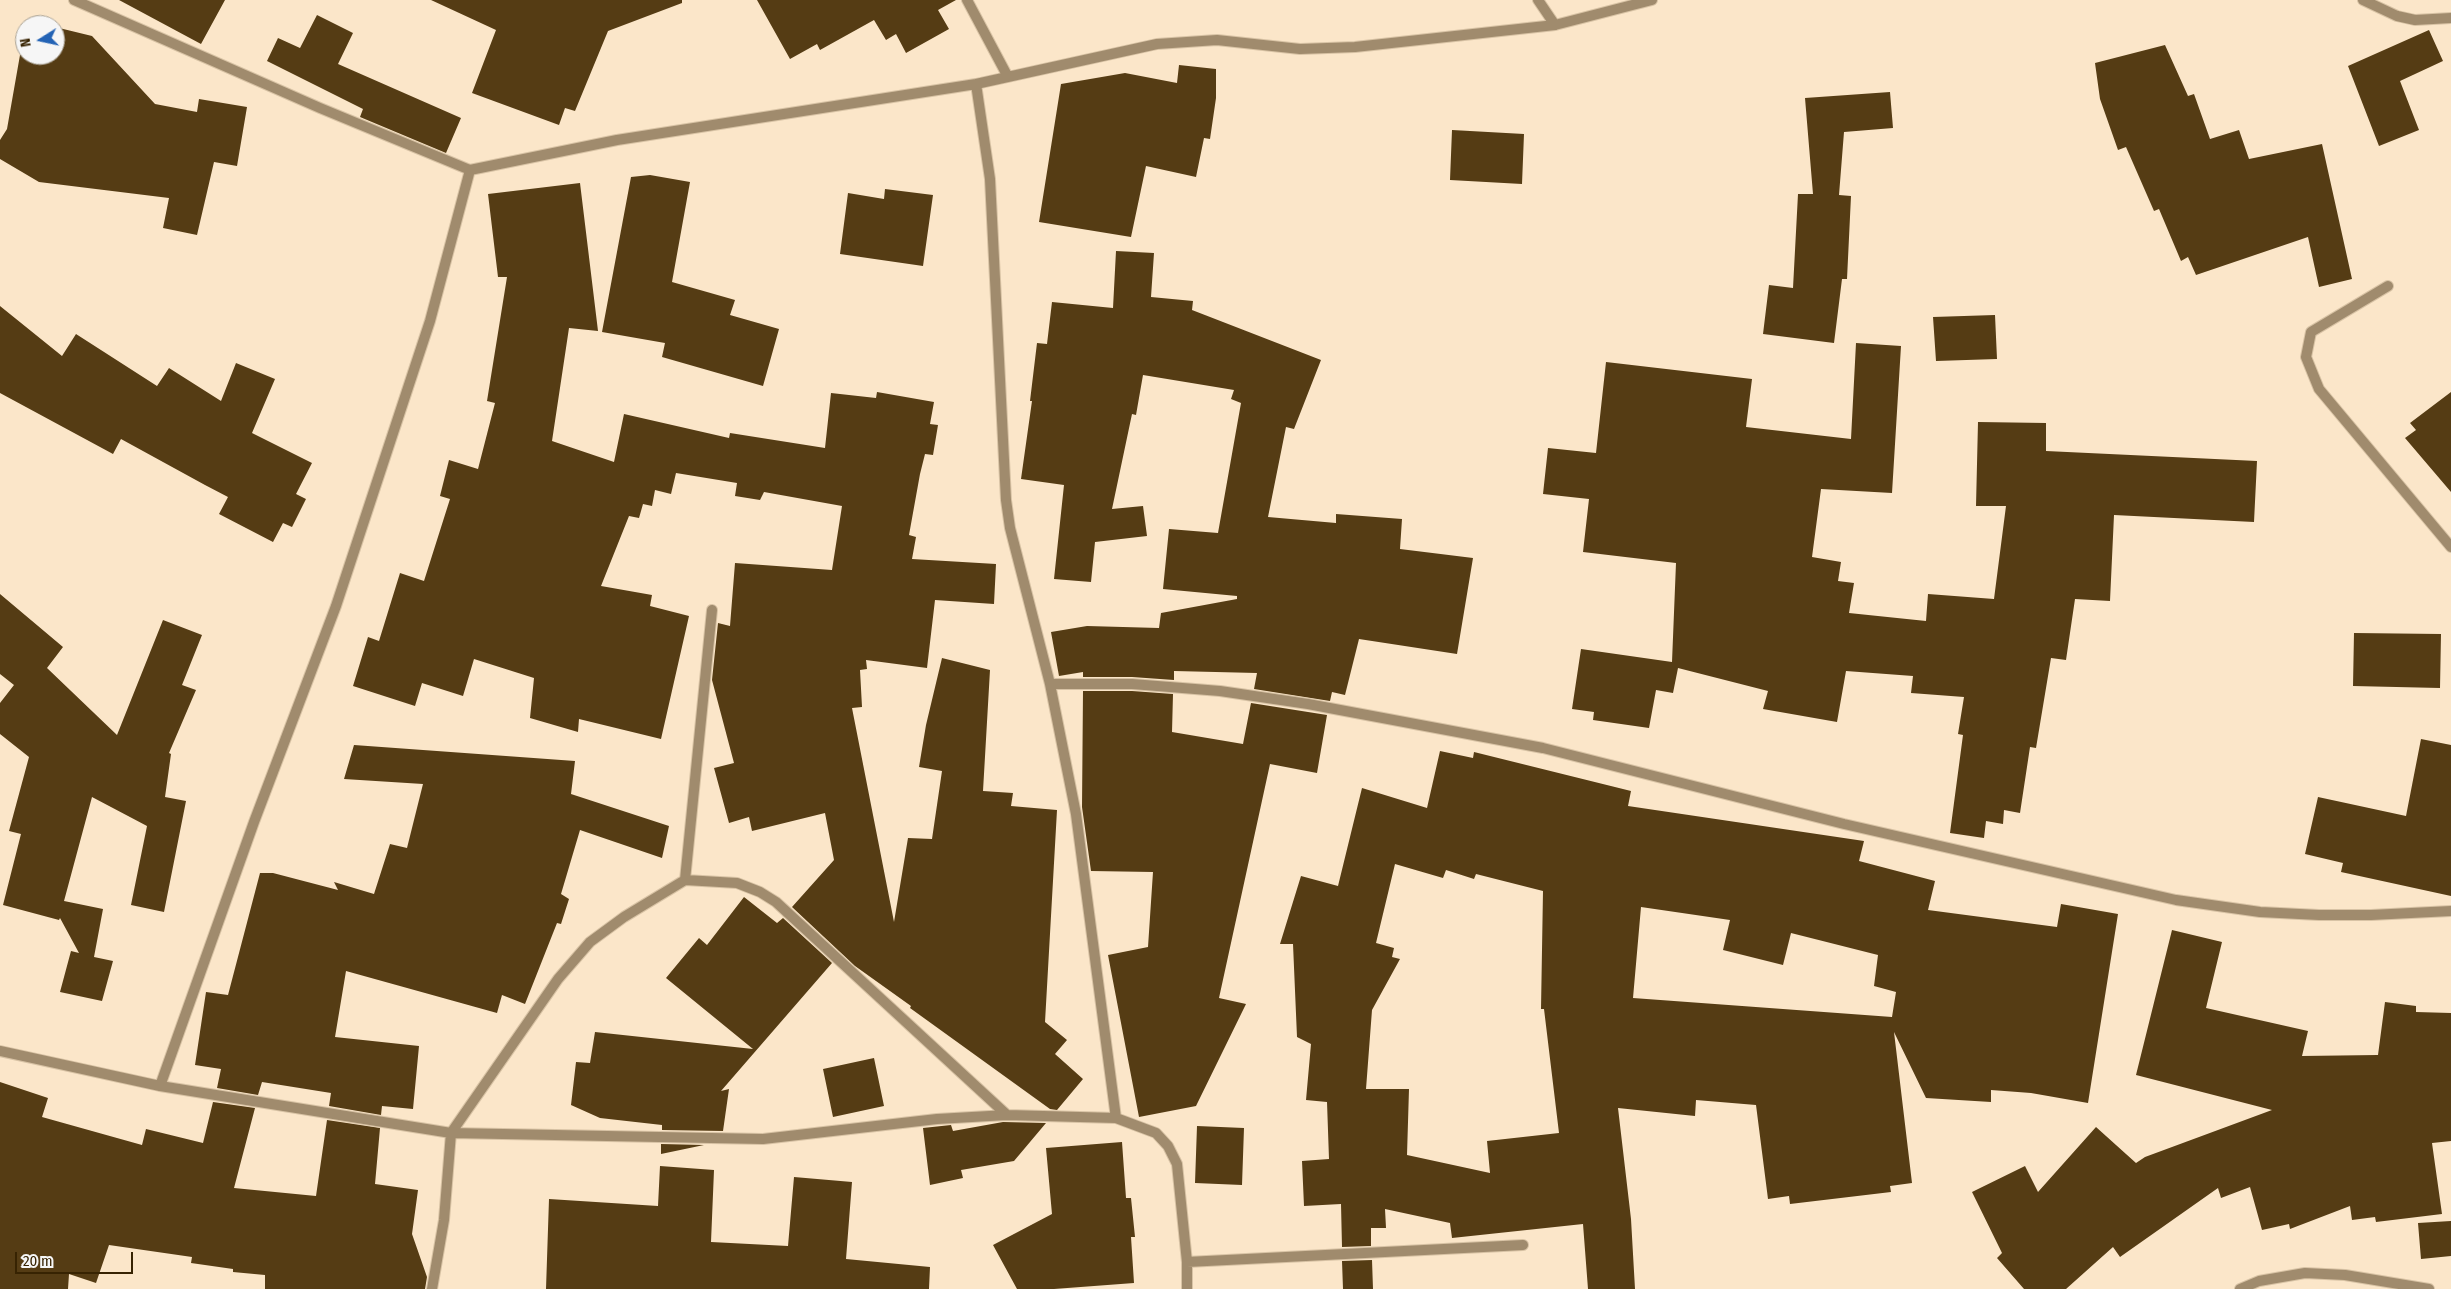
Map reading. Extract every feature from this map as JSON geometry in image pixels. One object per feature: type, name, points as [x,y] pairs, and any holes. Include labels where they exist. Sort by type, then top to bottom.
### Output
[{"type":"street","points":[[74,0],[320,108],[470,170],[617,140],[976,84],[1157,44],[1217,40],[1300,49],[1355,47],[1555,25],[1652,0]]},
{"type":"street","points":[[967,0],[1008,77]]},
{"type":"street","points":[[1538,0],[1555,25]]},
{"type":"street","points":[[2363,0],[2397,16],[2415,20],[2451,18]]},
{"type":"street","points":[[976,84],[991,188],[1006,500],[1010,528],[1050,684],[1076,814],[1116,1118]]},
{"type":"street","points":[[160,1086],[254,822],[339,596],[430,321],[470,170]]},
{"type":"street","points":[[2388,286],[2311,332],[2306,357],[2319,389],[2451,547]]},
{"type":"street","points":[[685,880],[712,610]]},
{"type":"street","points":[[1050,684],[1132,684],[1220,690],[1308,704],[1523,745],[1844,824],[2176,900],[2260,912],[2319,915],[2371,916],[2451,911]]},
{"type":"street","points":[[432,1289],[444,1220],[451,1133],[558,979],[590,942],[624,917],[685,880],[737,882],[760,892],[776,902],[1007,1115]]},
{"type":"street","points":[[0,1051],[160,1086],[451,1133],[763,1139],[937,1119],[1007,1115],[1116,1118],[1156,1133],[1168,1146],[1177,1164],[1188,1262],[1187,1289]]},
{"type":"street","points":[[1188,1262],[1523,1245]]},
{"type":"street","points":[[2240,1289],[2259,1281],[2305,1272],[2345,1275],[2429,1289]]},
{"type":"building","points":[[119,0],[225,0],[201,44]]},
{"type":"building","points":[[431,0],[682,0],[682,3],[608,31],[575,111],[565,108],[559,125],[472,93],[496,30]]},
{"type":"building","points":[[757,0],[956,0],[938,10],[949,29],[906,53],[896,34],[886,40],[874,20],[820,50],[817,44],[790,59]]},
{"type":"building","points":[[317,15],[353,33],[338,64],[461,118],[446,153],[360,117],[363,109],[267,61],[278,38],[300,48]]},
{"type":"building","points":[[65,29],[92,36],[155,104],[197,112],[199,99],[247,107],[237,166],[214,162],[197,235],[163,228],[169,198],[39,182],[0,159],[0,140],[7,129],[18,65],[65,65]]},
{"type":"building","points":[[2429,30],[2443,61],[2400,81],[2419,130],[2379,146],[2348,66]]},
{"type":"building","points":[[2165,45],[2188,96],[2194,94],[2210,139],[2239,130],[2249,159],[2322,144],[2352,279],[2319,287],[2308,237],[2196,275],[2188,257],[2181,261],[2159,209],[2154,211],[2126,147],[2118,150],[2100,99],[2095,63]]},
{"type":"building","points":[[1179,65],[1216,69],[1216,98],[1210,139],[1204,138],[1196,177],[1146,166],[1131,237],[1039,222],[1061,84],[1125,73],[1177,83]]},
{"type":"building","points":[[1890,92],[1893,128],[1844,132],[1839,195],[1851,196],[1847,279],[1842,279],[1834,343],[1763,334],[1769,285],[1793,288],[1798,194],[1813,194],[1805,98]]},
{"type":"building","points":[[1452,130],[1524,134],[1522,184],[1450,180]]},
{"type":"building","points":[[650,175],[690,182],[672,282],[735,300],[730,315],[779,329],[763,386],[662,357],[665,343],[602,332],[631,177]]},
{"type":"building","points":[[580,183],[598,331],[569,328],[552,441],[614,462],[624,414],[729,438],[730,433],[825,448],[831,393],[876,398],[877,392],[934,402],[930,424],[938,425],[933,455],[925,454],[920,474],[909,535],[916,537],[912,559],[996,564],[994,604],[935,600],[927,668],[866,660],[867,669],[860,670],[862,707],[852,708],[894,922],[908,838],[932,839],[942,771],[919,767],[926,725],[942,658],[990,670],[983,791],[1013,793],[1011,806],[1057,810],[1045,1022],[1067,1040],[1055,1054],[1083,1079],[1057,1110],[1050,1109],[855,966],[792,907],[834,860],[825,813],[752,831],[749,817],[729,823],[714,768],[734,763],[712,680],[718,623],[730,626],[735,563],[832,570],[842,506],[764,492],[760,500],[735,496],[737,483],[676,473],[671,494],[655,490],[652,506],[643,504],[639,518],[629,516],[601,586],[652,595],[650,606],[689,616],[661,739],[579,719],[578,732],[530,718],[534,678],[474,659],[463,696],[422,683],[415,706],[353,686],[368,637],[379,641],[400,573],[424,581],[450,499],[440,496],[449,460],[478,469],[495,403],[487,401],[507,277],[498,277],[488,194]]},
{"type":"building","points":[[885,189],[933,195],[923,266],[840,254],[848,193],[884,199]]},
{"type":"building","points":[[1116,251],[1154,253],[1151,297],[1193,301],[1192,310],[1321,360],[1294,429],[1286,427],[1268,517],[1336,523],[1336,514],[1402,519],[1400,549],[1473,558],[1457,654],[1359,639],[1345,695],[1332,692],[1330,701],[1254,689],[1257,673],[1174,671],[1174,680],[1132,677],[1083,677],[1083,672],[1059,676],[1051,632],[1087,626],[1159,628],[1161,613],[1237,599],[1237,596],[1163,589],[1169,529],[1218,533],[1241,403],[1231,399],[1234,390],[1143,375],[1136,415],[1132,414],[1112,509],[1143,506],[1147,536],[1095,542],[1091,582],[1054,579],[1064,485],[1021,479],[1032,401],[1030,401],[1037,343],[1047,344],[1052,302],[1113,308]]},
{"type":"building","points":[[0,306],[62,356],[76,334],[157,386],[169,368],[221,401],[236,363],[275,379],[252,433],[312,463],[296,494],[306,499],[292,527],[283,523],[273,542],[219,514],[228,497],[121,439],[113,454],[0,393]]},
{"type":"building","points":[[1995,315],[1997,359],[1936,361],[1933,317]]},
{"type":"building","points":[[1856,343],[1901,346],[1892,493],[1821,489],[1812,557],[1841,562],[1838,581],[1854,583],[1849,613],[1926,621],[1928,594],[1994,599],[2006,506],[1976,506],[1978,422],[2046,423],[2046,451],[2257,461],[2254,522],[2114,515],[2110,601],[2075,599],[2066,660],[2051,658],[2036,748],[2030,747],[2020,813],[2004,810],[2003,824],[1986,821],[1984,838],[1950,833],[1963,735],[1958,734],[1964,697],[1911,693],[1913,676],[1846,671],[1837,722],[1763,709],[1768,691],[1678,668],[1673,693],[1656,690],[1649,728],[1593,720],[1594,712],[1572,709],[1581,649],[1672,662],[1676,563],[1583,552],[1589,499],[1543,494],[1548,448],[1596,453],[1606,362],[1752,379],[1746,427],[1851,439]]},
{"type":"building","points":[[2451,392],[2451,492],[2405,438],[2416,430],[2410,423]]},
{"type":"building","points":[[0,594],[63,647],[47,668],[117,735],[163,620],[202,635],[182,685],[196,690],[169,753],[171,754],[165,797],[186,801],[164,912],[131,905],[147,826],[92,797],[64,901],[103,909],[94,957],[113,961],[102,1001],[60,992],[71,951],[79,953],[60,918],[59,920],[3,905],[21,834],[9,831],[29,757],[0,734],[0,703],[14,685],[0,674]]},
{"type":"building","points":[[2354,633],[2441,634],[2440,688],[2353,686]]},
{"type":"building","points":[[1083,691],[1132,691],[1173,694],[1172,732],[1243,744],[1251,703],[1327,715],[1317,773],[1270,764],[1219,998],[1246,1004],[1196,1106],[1139,1117],[1108,955],[1148,947],[1153,872],[1091,871],[1082,807]]},
{"type":"building","points":[[2421,739],[2451,745],[2451,896],[2341,872],[2343,863],[2305,854],[2318,797],[2406,816]]},
{"type":"building","points":[[354,745],[575,761],[571,794],[669,826],[662,858],[580,830],[561,894],[569,899],[561,924],[557,923],[525,1004],[502,995],[497,1013],[346,971],[335,1037],[419,1046],[413,1109],[382,1106],[381,1115],[329,1106],[331,1093],[262,1082],[258,1095],[217,1088],[221,1069],[195,1065],[206,992],[228,995],[260,873],[273,873],[338,890],[334,882],[374,894],[390,844],[407,848],[423,784],[344,779]]},
{"type":"building","points":[[1440,751],[1473,758],[1474,752],[1631,791],[1628,806],[1864,841],[1859,861],[1935,881],[1928,910],[2057,927],[2061,904],[2118,914],[2088,1103],[2031,1093],[1991,1090],[1991,1102],[1926,1098],[1894,1032],[1912,1183],[1890,1186],[1891,1192],[1790,1204],[1789,1196],[1768,1199],[1756,1105],[1696,1100],[1695,1116],[1618,1108],[1631,1219],[1635,1289],[1588,1289],[1583,1224],[1452,1238],[1450,1223],[1385,1209],[1386,1228],[1371,1228],[1371,1246],[1342,1247],[1341,1204],[1304,1206],[1302,1161],[1329,1159],[1327,1102],[1306,1100],[1311,1044],[1297,1037],[1293,944],[1280,944],[1301,876],[1338,886],[1362,788],[1427,808]],"holes":[[[1395,864],[1443,878],[1446,870],[1474,879],[1476,874],[1543,891],[1541,1009],[1544,1009],[1559,1133],[1487,1141],[1490,1173],[1407,1155],[1409,1089],[1366,1089],[1372,1010],[1400,959],[1392,957],[1394,948],[1376,943]],[[1641,907],[1730,920],[1723,950],[1783,965],[1791,933],[1878,955],[1874,986],[1896,992],[1892,1017],[1633,998]]]},
{"type":"building","points":[[744,897],[777,923],[783,918],[832,963],[721,1091],[729,1089],[723,1131],[662,1130],[662,1125],[600,1118],[571,1105],[576,1062],[590,1063],[595,1032],[753,1049],[666,978],[699,938],[707,945]]},
{"type":"building","points":[[2172,930],[2222,942],[2206,1008],[2308,1031],[2302,1056],[2378,1055],[2385,1002],[2416,1006],[2416,1012],[2451,1013],[2451,1141],[2432,1143],[2442,1214],[2376,1222],[2375,1217],[2352,1220],[2350,1206],[2290,1229],[2289,1224],[2262,1230],[2250,1187],[2221,1198],[2218,1188],[2120,1257],[2113,1247],[2066,1289],[2024,1289],[1997,1258],[2002,1253],[1972,1192],[2025,1166],[2038,1192],[2096,1127],[2136,1163],[2145,1157],[2272,1110],[2136,1075]]},
{"type":"building","points":[[874,1058],[884,1106],[833,1117],[823,1069]]},
{"type":"building","points":[[0,1082],[48,1098],[42,1117],[142,1145],[146,1129],[203,1143],[213,1102],[255,1108],[234,1188],[316,1196],[327,1120],[380,1128],[375,1184],[418,1190],[412,1234],[427,1277],[425,1289],[265,1289],[265,1275],[233,1272],[233,1269],[191,1263],[192,1257],[109,1245],[96,1283],[69,1274],[68,1289],[0,1289]]},
{"type":"building","points":[[1003,1122],[1046,1123],[1014,1161],[961,1170],[963,1178],[930,1185],[923,1128],[951,1125],[953,1131]]},
{"type":"building","points":[[1197,1126],[1244,1128],[1242,1185],[1195,1183]]},
{"type":"building","points":[[1122,1142],[1126,1198],[1131,1198],[1135,1237],[1131,1237],[1134,1283],[1054,1289],[1017,1289],[993,1245],[1052,1214],[1046,1148]]},
{"type":"building","points":[[661,1144],[704,1145],[661,1154]]},
{"type":"building","points":[[660,1166],[714,1170],[711,1242],[788,1246],[794,1177],[852,1182],[846,1259],[930,1267],[929,1289],[546,1289],[549,1199],[658,1206]]},
{"type":"building","points":[[2451,1221],[2451,1256],[2421,1259],[2418,1223]]},
{"type":"building","points":[[1372,1260],[1373,1289],[1343,1289],[1342,1261]]}]
